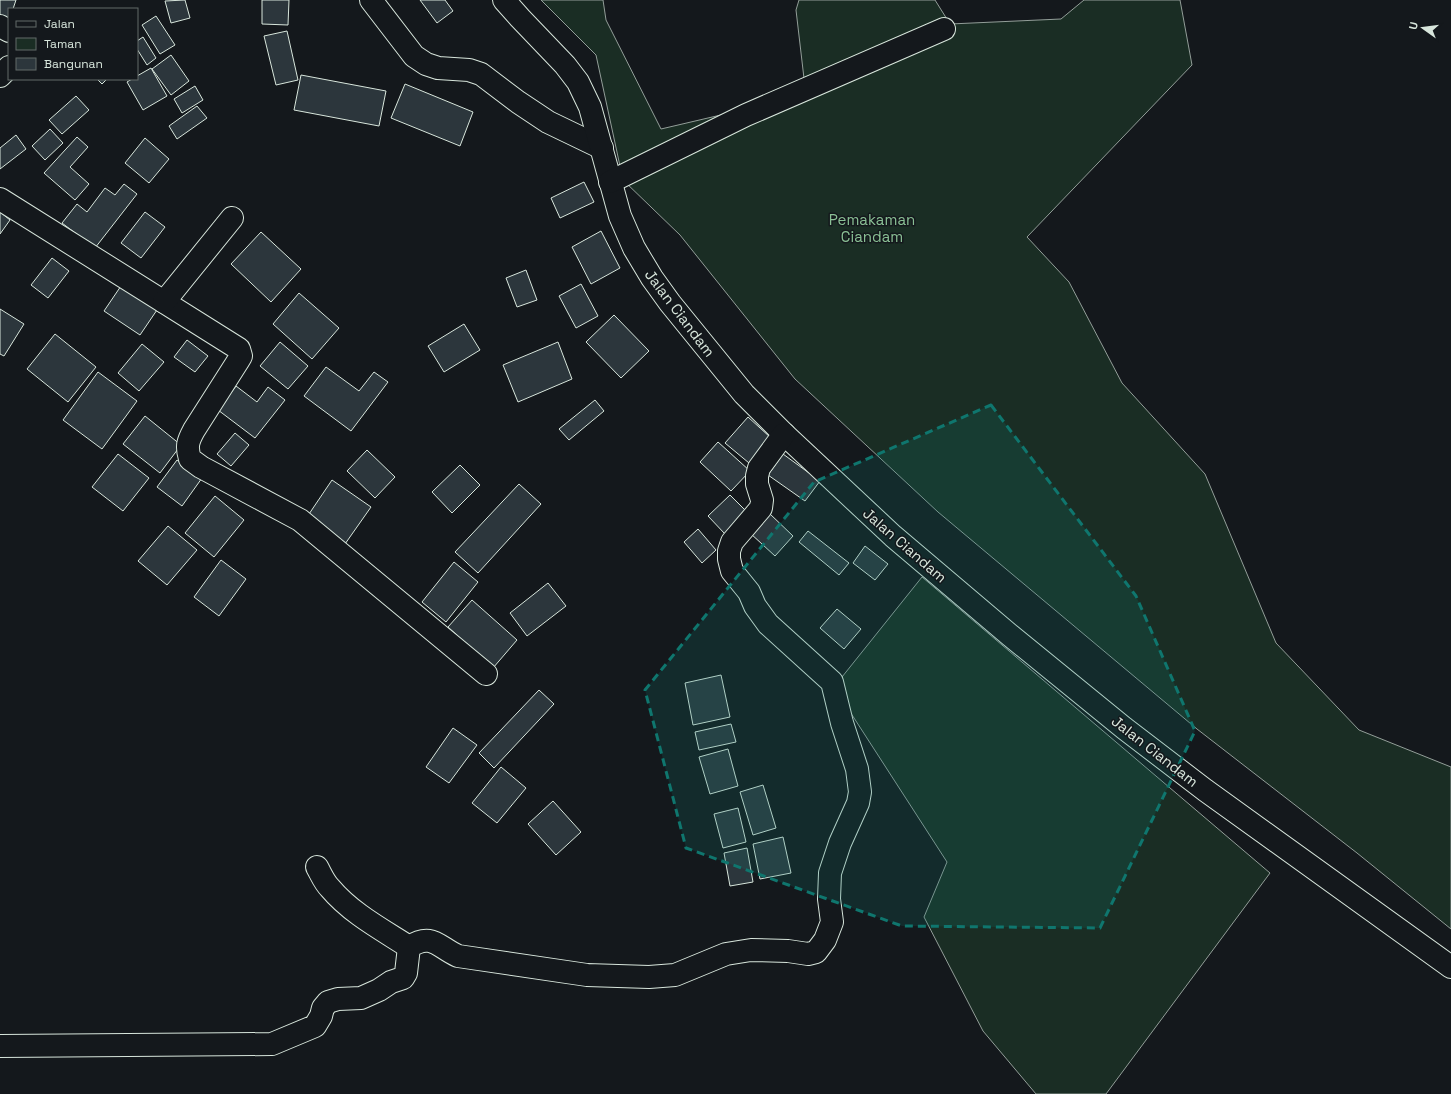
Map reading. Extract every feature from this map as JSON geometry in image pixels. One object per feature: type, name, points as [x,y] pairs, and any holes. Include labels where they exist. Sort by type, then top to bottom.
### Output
[{"type":"street","points":[[371,0],[414,56],[426,64],[438,68],[469,70],[481,74],[518,102],[548,122],[602,148]]},
{"type":"street","name":"Jalan Ciandam","points":[[504,0],[565,65],[578,82],[590,107],[620,216],[634,248],[652,278],[744,394],[784,434],[905,546],[1011,636],[1124,728],[1212,794],[1451,967]]},
{"type":"street","points":[[610,182],[746,115],[944,29]]},
{"type":"street","points":[[0,76],[8,68]]},
{"type":"street","points":[[0,199],[239,349],[241,353],[238,361],[189,439],[187,450],[190,459],[201,467],[300,520],[486,674]]},
{"type":"street","points":[[164,302],[232,218]]},
{"type":"street","points":[[409,947],[422,940],[428,940],[437,942],[458,956],[587,975],[649,978],[674,975],[726,954],[751,950],[788,951],[808,954],[816,952],[820,949],[832,922],[829,899],[830,873],[840,843],[858,804],[860,792],[857,769],[842,723],[832,682],[768,624],[755,606],[749,592],[732,571],[729,559],[729,551],[732,542],[761,508],[762,500],[757,484],[759,468],[784,434]]},
{"type":"street","points":[[317,867],[328,887],[343,902],[360,916],[409,947]]},
{"type":"street","points":[[0,1046],[272,1044],[315,1026],[323,1008],[328,1002],[338,999],[361,998],[379,990],[391,982],[403,978],[406,973],[409,947]]},
{"type":"highlighted area","points":[[991,405],[1136,596],[1195,731],[1100,928],[902,926],[686,848],[645,690],[814,482]]},
{"type":"green space","name":"Pemakaman Ciandam","points":[[541,0],[603,0],[606,20],[661,129],[725,114],[805,87],[796,10],[799,0],[935,0],[950,24],[1061,19],[1084,0],[1180,0],[1192,65],[1027,237],[1069,282],[1122,383],[1205,474],[1276,643],[1359,730],[1451,767],[1451,929],[1357,853],[1197,729],[938,512],[795,379],[680,235],[623,180],[596,55]]},
{"type":"green space","points":[[922,577],[1270,873],[1106,1094],[1036,1094],[983,1031],[924,917],[947,862],[834,687]]},
{"type":"building","points":[[0,0],[16,0],[13,8],[8,8],[8,18],[0,15]]},
{"type":"building","points":[[185,0],[190,18],[171,23],[165,1]]},
{"type":"building","points":[[262,0],[289,0],[288,25],[262,24]]},
{"type":"building","points":[[420,0],[445,0],[453,11],[437,23]]},
{"type":"building","points":[[156,16],[175,45],[160,54],[142,25]]},
{"type":"building","points":[[287,31],[298,80],[276,85],[264,36]]},
{"type":"building","points":[[143,37],[156,58],[147,65],[138,51],[138,40]]},
{"type":"building","points":[[171,55],[189,81],[171,95],[152,69]]},
{"type":"building","points":[[151,68],[167,96],[143,110],[127,82],[130,80],[138,80],[138,75]]},
{"type":"building","points":[[301,75],[386,91],[379,126],[294,110]]},
{"type":"building","points":[[98,80],[106,80],[102,84]]},
{"type":"building","points":[[405,84],[473,112],[460,146],[391,118]]},
{"type":"building","points":[[195,86],[203,100],[182,113],[174,99]]},
{"type":"building","points":[[76,96],[89,110],[62,134],[49,120]]},
{"type":"building","points":[[197,106],[207,118],[177,139],[169,126]]},
{"type":"building","points":[[50,129],[63,143],[45,160],[32,146]]},
{"type":"building","points":[[16,135],[26,149],[0,169],[0,148]]},
{"type":"building","points":[[77,137],[88,147],[70,167],[89,184],[75,200],[44,173]]},
{"type":"building","points":[[145,138],[169,159],[149,183],[125,163]]},
{"type":"building","points":[[584,182],[594,202],[560,218],[551,198]]},
{"type":"building","points":[[124,184],[137,194],[95,248],[62,223],[77,204],[87,212],[105,188],[115,195]]},
{"type":"building","points":[[0,212],[10,220],[0,234]]},
{"type":"building","points":[[145,212],[165,227],[141,258],[121,243]]},
{"type":"building","points":[[601,231],[620,268],[591,284],[572,247]]},
{"type":"building","points":[[261,232],[301,269],[271,302],[231,264]]},
{"type":"building","points":[[52,258],[69,271],[48,298],[31,285]]},
{"type":"building","points":[[526,270],[537,300],[517,307],[506,278]]},
{"type":"building","points":[[123,283],[159,307],[140,335],[104,311]]},
{"type":"building","points":[[581,284],[598,316],[576,328],[559,296]]},
{"type":"building","points":[[299,293],[339,328],[312,359],[273,324]]},
{"type":"building","points":[[0,309],[24,324],[4,356],[0,354]]},
{"type":"building","points":[[614,315],[649,351],[621,378],[586,342]]},
{"type":"building","points":[[464,324],[480,350],[444,372],[428,346]]},
{"type":"building","points":[[55,334],[96,367],[68,402],[27,369]]},
{"type":"building","points":[[187,340],[208,356],[195,372],[174,357]]},
{"type":"building","points":[[280,342],[308,366],[288,389],[260,366]]},
{"type":"building","points":[[558,342],[572,379],[518,402],[503,365]]},
{"type":"building","points":[[142,344],[164,362],[139,391],[118,373]]},
{"type":"building","points":[[326,367],[359,391],[374,372],[388,382],[351,431],[304,396]]},
{"type":"building","points":[[98,372],[137,401],[102,449],[63,420]]},
{"type":"building","points":[[236,386],[257,402],[268,387],[285,400],[255,438],[218,410]]},
{"type":"building","points":[[595,400],[604,411],[569,440],[559,429]]},
{"type":"building","points":[[145,416],[181,445],[160,473],[123,444]]},
{"type":"building","points":[[748,417],[771,438],[749,463],[725,443]]},
{"type":"building","points":[[235,433],[249,445],[231,466],[217,454]]},
{"type":"building","points":[[718,442],[750,471],[731,491],[700,462]]},
{"type":"building","points":[[367,450],[395,477],[375,498],[347,471]]},
{"type":"building","points":[[118,454],[149,478],[123,511],[92,487]]},
{"type":"building","points":[[783,454],[820,481],[805,501],[768,475]]},
{"type":"building","points":[[177,460],[202,478],[182,506],[157,487]]},
{"type":"building","points":[[460,465],[480,485],[452,513],[432,492]]},
{"type":"building","points":[[332,480],[371,507],[345,544],[307,517]]},
{"type":"building","points":[[519,484],[541,504],[478,573],[455,552]]},
{"type":"building","points":[[730,495],[747,512],[725,534],[708,516]]},
{"type":"building","points":[[215,496],[244,520],[214,557],[185,533]]},
{"type":"building","points":[[769,513],[793,536],[775,556],[750,533]]},
{"type":"building","points":[[168,526],[197,550],[167,585],[138,561]]},
{"type":"building","points":[[698,529],[716,550],[702,563],[684,542]]},
{"type":"building","points":[[808,531],[849,563],[839,575],[799,542]]},
{"type":"building","points":[[865,546],[888,564],[875,580],[853,563]]},
{"type":"building","points":[[221,560],[246,579],[219,616],[194,597]]},
{"type":"building","points":[[454,562],[478,582],[446,622],[422,602]]},
{"type":"building","points":[[548,583],[566,606],[527,636],[510,613]]},
{"type":"building","points":[[472,600],[517,640],[493,668],[448,627]]},
{"type":"building","points":[[837,609],[861,629],[844,649],[820,628]]},
{"type":"building","points":[[721,675],[730,717],[693,725],[685,683]]},
{"type":"building","points":[[539,690],[554,704],[494,768],[479,753]]},
{"type":"building","points":[[731,724],[736,742],[699,750],[695,732]]},
{"type":"building","points":[[453,728],[477,745],[449,783],[426,767]]},
{"type":"building","points":[[728,749],[738,786],[710,794],[699,757]]},
{"type":"building","points":[[501,767],[526,788],[497,823],[472,803]]},
{"type":"building","points":[[763,785],[776,828],[753,835],[740,792]]},
{"type":"building","points":[[553,801],[581,832],[556,855],[528,824]]},
{"type":"building","points":[[738,808],[746,842],[723,848],[714,814]]},
{"type":"building","points":[[783,837],[791,873],[760,879],[753,844]]},
{"type":"building","points":[[747,848],[753,882],[730,886],[724,853]]}]
